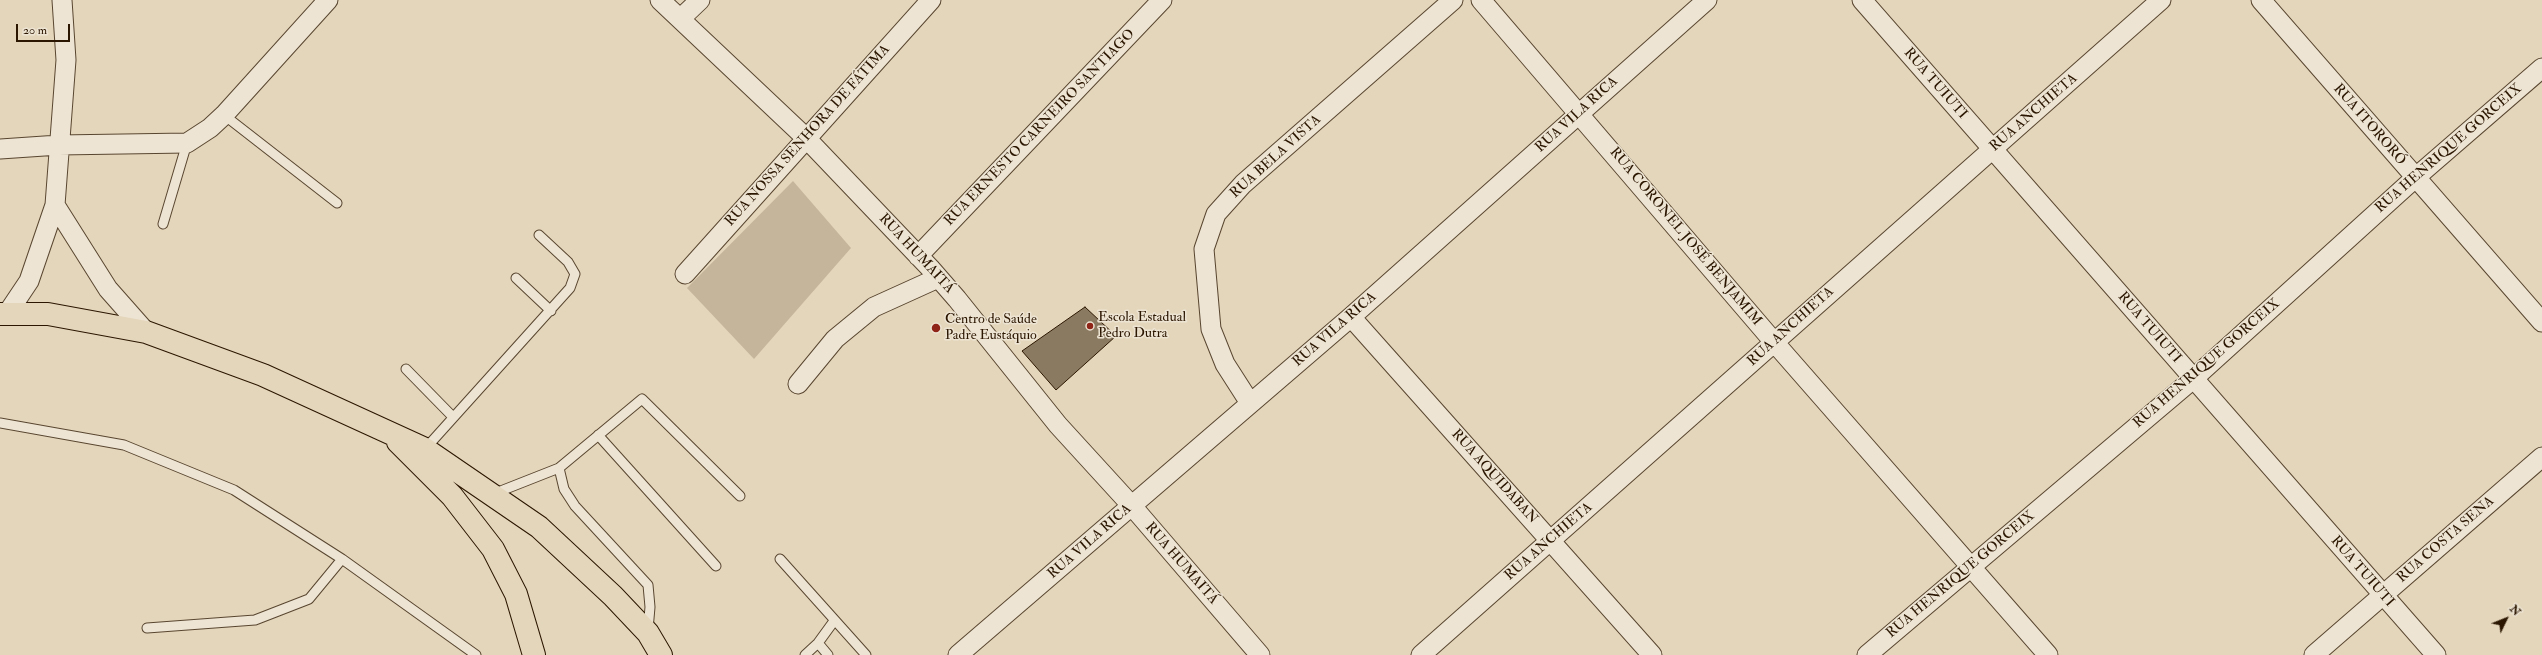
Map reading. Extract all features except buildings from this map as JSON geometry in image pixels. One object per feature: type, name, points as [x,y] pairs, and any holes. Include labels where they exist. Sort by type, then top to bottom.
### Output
[{"type":"highway","points":[[4,314],[48,314],[146,332],[263,375],[425,449],[538,527],[613,596],[648,633],[661,655]]},
{"type":"highway","points":[[389,433],[452,496],[493,549],[516,594],[534,655]]},
{"type":"street","points":[[4,314],[29,282],[55,205],[66,60],[62,0]]},
{"type":"street","points":[[0,149],[59,145],[180,143],[210,128],[328,0]]},
{"type":"street","name":"RUA HUMAITÁ","points":[[660,0],[805,137],[918,256],[938,278],[1058,425],[1132,506],[1260,655]]},
{"type":"street","points":[[680,19],[700,0]]},
{"type":"street","name":"RUA NOSSA SENHORA DE FÁTIMA","points":[[684,274],[805,137],[931,0]]},
{"type":"street","name":"RUA ERNESTO CARNEIRO SANTIAGO","points":[[918,256],[1162,0]]},
{"type":"street","name":"RUA BELA VISTA","points":[[1250,402],[1225,364],[1211,329],[1204,249],[1216,214],[1243,184],[1453,0]]},
{"type":"street","name":"RUA CORONEL JOSÉ BENJAMIM","points":[[1481,0],[1580,112],[1774,342],[2048,655]]},
{"type":"street","name":"RUA VILA RICA","points":[[958,655],[1132,506],[1250,402],[1351,318],[1707,0]]},
{"type":"street","name":"RUA TUIUTI","points":[[1862,0],[2436,655]]},
{"type":"street","name":"RUA ANCHIETA","points":[[1421,655],[2161,0]]},
{"type":"street","name":"RUA ITORORÓ","points":[[2261,0],[2542,322]]},
{"type":"street","name":"RUA HENRIQUE GORCEIX","points":[[1867,655],[2193,379],[2415,178],[2542,68]]},
{"type":"street","points":[[55,205],[108,289],[146,332]]},
{"type":"street","points":[[798,384],[835,339],[874,307],[938,278]]},
{"type":"street","name":"RUA AQUIDABAN","points":[[1351,318],[1652,655]]},
{"type":"street","name":"RUA COSTA SENA","points":[[2314,655],[2542,457]]},
{"type":"lane","points":[[224,114],[337,203]]},
{"type":"lane","points":[[163,224],[180,143]]},
{"type":"lane","points":[[425,449],[452,417],[551,311],[570,288],[576,274],[568,262],[538,234]]},
{"type":"lane","points":[[516,278],[551,311]]},
{"type":"lane","points":[[406,369],[452,417]]},
{"type":"lane","points":[[491,495],[559,468],[642,399],[740,496]]},
{"type":"lane","points":[[0,423],[124,445],[234,490],[342,559],[476,655]]},
{"type":"lane","points":[[598,435],[716,566]]},
{"type":"lane","points":[[559,468],[564,489],[575,506],[648,585],[650,607],[648,633]]},
{"type":"lane","points":[[147,628],[255,620],[309,600],[342,559]]},
{"type":"lane","points":[[780,559],[866,655]]},
{"type":"lane","points":[[805,655],[818,643],[834,621]]},
{"type":"lane","points":[[818,643],[828,655]]},
{"type":"shaded area","points":[[793,181],[851,248],[754,359],[687,288]]},
{"type":"place","name":"Escola Estadual Pedro Dutra","points":[[1090,326]]},
{"type":"place","name":"Centro de Saúde Padre Eustáquio","points":[[936,328]]}]
